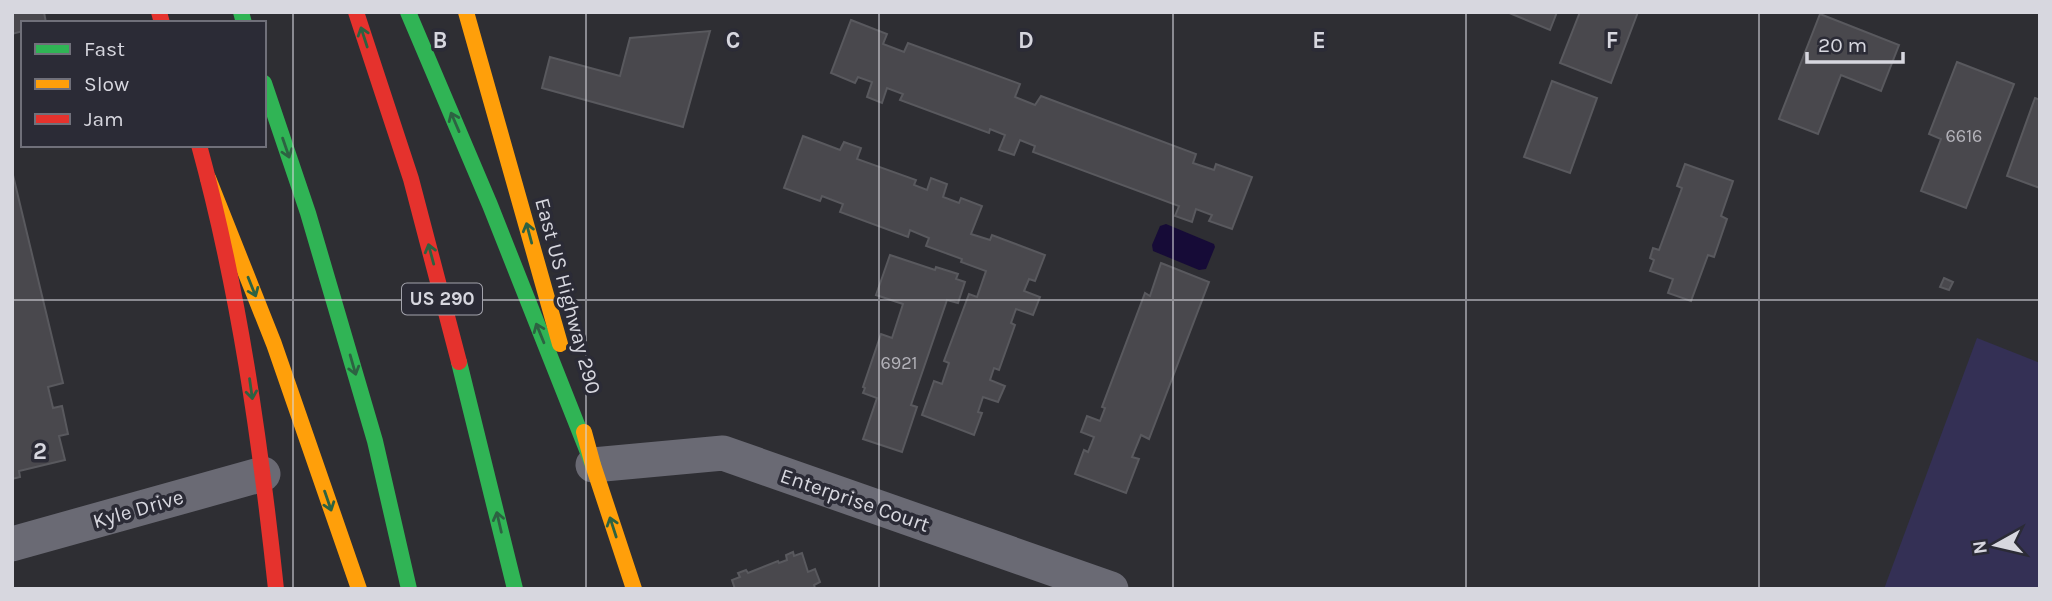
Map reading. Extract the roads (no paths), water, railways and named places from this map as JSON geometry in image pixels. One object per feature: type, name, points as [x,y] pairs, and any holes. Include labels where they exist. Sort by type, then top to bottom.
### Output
[{"type":"main road","name":"US 290","points":[[356,12],[411,179],[474,416],[515,589]]},
{"type":"main road","points":[[408,12],[490,205],[593,465]]},
{"type":"main road","name":"East US Highway 290","points":[[466,12],[593,465],[634,589]]},
{"type":"main road","points":[[266,89],[308,212],[375,440],[409,589]]},
{"type":"main road","points":[[200,147],[232,274],[249,370],[264,474],[276,589]]},
{"type":"main road","points":[[208,178],[274,344],[359,589]]},
{"type":"street","name":"Enterprise Court","points":[[593,465],[723,453],[1111,589]]},
{"type":"street","name":"Kyle Drive","points":[[12,544],[264,474]]}]
